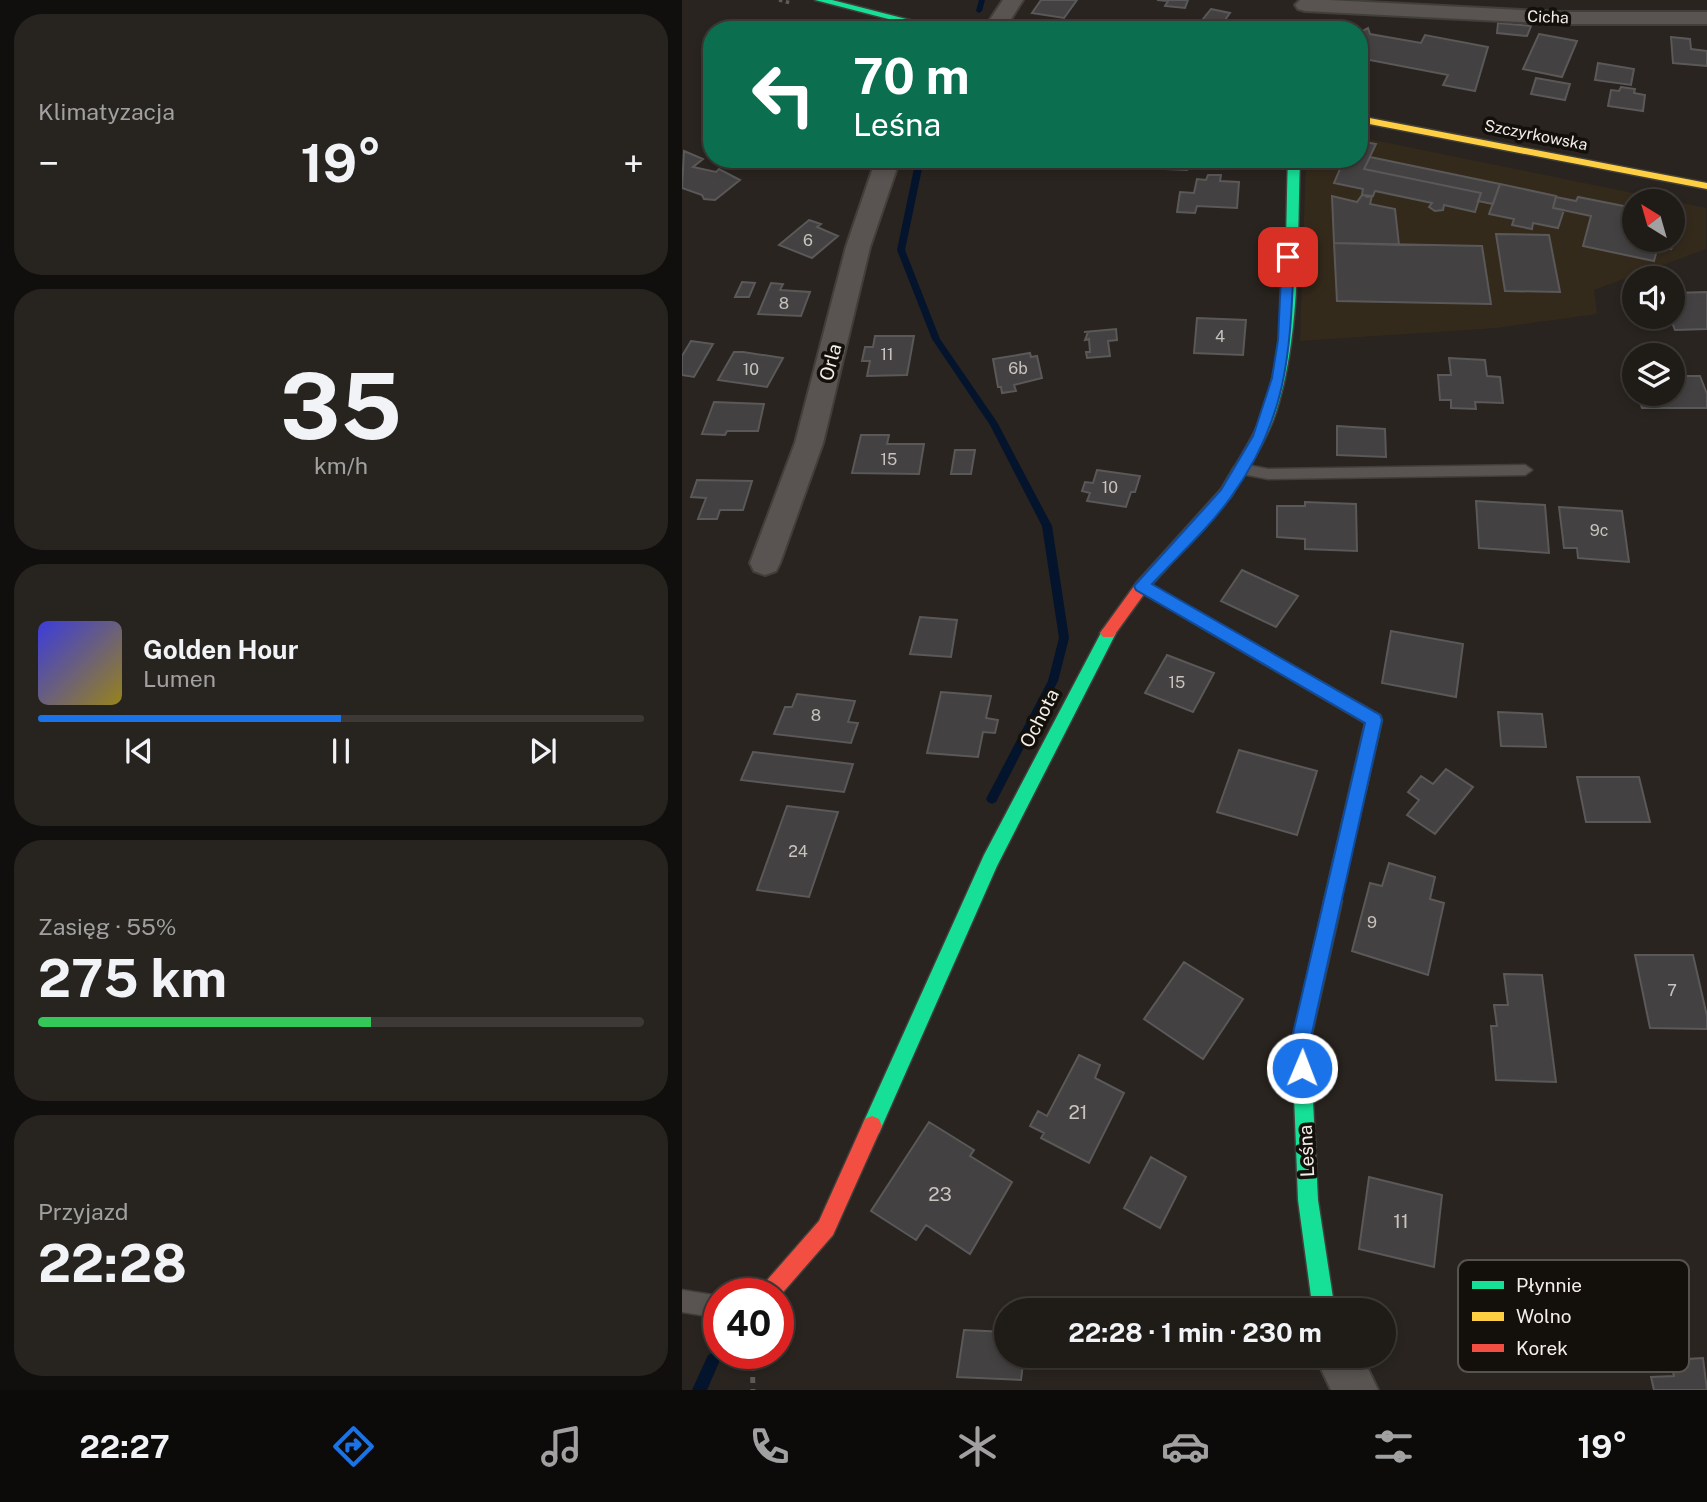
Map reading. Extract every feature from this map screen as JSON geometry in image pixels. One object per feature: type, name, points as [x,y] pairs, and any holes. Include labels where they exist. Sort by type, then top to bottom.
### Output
[{"type":"street","points":[[820,0],[905,21]]},
{"type":"street","points":[[999,21],[1013,0]]},
{"type":"street","points":[[1304,2],[1308,21]]},
{"type":"street","name":"Cicha","points":[[1304,2],[1560,18],[1706,19]]},
{"type":"street","name":"Szczyrkowska","points":[[1368,121],[1706,186]]},
{"type":"street","name":"Orla","points":[[765,563],[809,443],[858,247],[885,168]]},
{"type":"street","name":"Ochota","points":[[782,1278],[826,1228],[989,860],[1101,643],[1142,586],[1218,503],[1260,436],[1279,378],[1284,340],[1294,168]]},
{"type":"street","name":"Leśna","points":[[1142,586],[1374,720],[1301,1042],[1308,1200],[1322,1298]]},
{"type":"street","points":[[1344,1368],[1355,1390]]},
{"type":"lane","points":[[1242,468],[1268,474],[1525,470]]},
{"type":"lane","points":[[682,1301],[703,1304]]},
{"type":"path","points":[[752,1369],[753,1390]]},
{"type":"shaded area","points":[[1368,139],[1622,191],[1622,252],[1685,252],[1685,204],[1706,208],[1706,249],[1660,266],[1622,266],[1622,280],[1594,290],[1597,314],[1496,328],[1300,341],[1306,168],[1368,168]]},
{"type":"building","points":[[1041,0],[1077,0],[1064,18],[1032,13]]},
{"type":"building","points":[[1157,0],[1188,0],[1185,8],[1165,6],[1168,1]]},
{"type":"building","points":[[1211,9],[1230,13],[1224,21],[1201,21]]},
{"type":"building","points":[[1498,23],[1531,26],[1527,36],[1497,33]]},
{"type":"building","points":[[1368,28],[1370,34],[1421,43],[1425,35],[1488,47],[1475,91],[1443,85],[1448,75],[1368,60]]},
{"type":"building","points":[[1539,34],[1577,41],[1562,77],[1523,69]]},
{"type":"building","points":[[1671,37],[1690,39],[1691,49],[1707,51],[1707,66],[1673,63]]},
{"type":"building","points":[[1598,63],[1634,69],[1631,85],[1595,80]]},
{"type":"building","points":[[1536,78],[1570,84],[1565,100],[1531,94]]},
{"type":"building","points":[[1621,87],[1635,89],[1634,93],[1645,95],[1643,111],[1608,106],[1611,90],[1619,91]]},
{"type":"building","points":[[1368,143],[1376,144],[1368,161]]},
{"type":"building","points":[[684,151],[703,159],[693,167],[716,172],[719,169],[740,180],[715,200],[704,199],[702,195],[682,188]]},
{"type":"building","points":[[1370,157],[1500,184],[1493,204],[1478,201],[1481,193],[1364,169],[1368,168]]},
{"type":"building","points":[[1166,168],[1188,168],[1187,170]]},
{"type":"building","points":[[1335,168],[1364,168],[1481,193],[1475,212],[1444,205],[1443,210],[1435,211],[1429,207],[1432,203],[1375,191],[1373,196],[1367,197],[1362,194],[1363,189],[1334,183],[1340,169]]},
{"type":"building","points":[[1208,175],[1221,175],[1220,181],[1239,182],[1237,208],[1197,206],[1195,213],[1177,212],[1180,192],[1194,193],[1197,179],[1206,180]]},
{"type":"building","points":[[1500,184],[1556,196],[1553,208],[1564,210],[1558,228],[1533,223],[1532,229],[1512,225],[1514,219],[1489,214]]},
{"type":"building","points":[[1362,195],[1372,196],[1370,204],[1395,209],[1399,245],[1334,243],[1332,196],[1357,202]]},
{"type":"building","points":[[1556,197],[1576,201],[1578,197],[1622,206],[1622,252],[1656,252],[1654,261],[1583,246],[1591,216],[1553,208]]},
{"type":"building","points":[[809,220],[821,224],[817,227],[838,236],[812,258],[779,245]]},
{"type":"building","points":[[1496,234],[1549,235],[1560,292],[1505,291]]},
{"type":"building","points":[[1334,243],[1482,246],[1491,304],[1337,301]]},
{"type":"building","points":[[742,282],[755,283],[749,297],[735,297]]},
{"type":"building","points":[[771,283],[783,284],[780,290],[810,292],[801,316],[758,314]]},
{"type":"building","points":[[1707,292],[1707,329],[1675,330],[1685,329],[1685,293]]},
{"type":"building","points":[[1197,318],[1246,320],[1243,355],[1194,353]]},
{"type":"building","points":[[1116,329],[1117,340],[1108,341],[1110,356],[1087,358],[1086,352],[1090,352],[1089,339],[1085,340],[1088,332],[1084,332]]},
{"type":"building","points":[[875,336],[914,336],[907,375],[867,376],[870,361],[862,361],[865,347],[873,347]]},
{"type":"building","points":[[691,341],[713,344],[694,377],[682,375],[682,356]]},
{"type":"building","points":[[734,352],[783,358],[767,387],[718,380]]},
{"type":"building","points":[[1030,353],[1031,357],[1037,356],[1042,378],[1014,385],[1016,391],[1002,393],[1001,387],[998,387],[993,359]]},
{"type":"building","points":[[1449,358],[1485,360],[1487,376],[1500,377],[1503,403],[1475,402],[1476,409],[1451,408],[1451,400],[1440,400],[1438,375],[1451,375]]},
{"type":"building","points":[[1685,376],[1700,376],[1707,394],[1707,408],[1641,406],[1685,406]]},
{"type":"building","points":[[714,402],[764,404],[758,431],[727,431],[725,435],[702,434]]},
{"type":"building","points":[[1337,426],[1385,429],[1386,457],[1337,455]]},
{"type":"building","points":[[861,435],[889,435],[887,444],[924,444],[919,474],[852,473]]},
{"type":"building","points":[[955,450],[975,450],[971,474],[951,474]]},
{"type":"building","points":[[1097,470],[1140,476],[1126,507],[1087,501],[1090,493],[1082,491],[1085,482],[1093,483]]},
{"type":"building","points":[[697,480],[752,481],[743,510],[720,510],[717,519],[698,519],[706,498],[691,497]]},
{"type":"building","points":[[1476,501],[1545,505],[1549,553],[1479,548]]},
{"type":"building","points":[[1305,502],[1356,504],[1357,551],[1305,549],[1305,539],[1277,537],[1277,506],[1305,506]]},
{"type":"building","points":[[1559,507],[1622,511],[1629,562],[1578,558],[1577,548],[1564,548]]},
{"type":"building","points":[[1242,570],[1298,596],[1276,627],[1221,601]]},
{"type":"building","points":[[920,617],[957,620],[951,657],[910,654]]},
{"type":"building","points":[[1391,631],[1463,644],[1456,697],[1382,683]]},
{"type":"building","points":[[1167,655],[1214,673],[1193,712],[1145,693]]},
{"type":"building","points":[[941,692],[991,696],[986,718],[998,720],[995,733],[983,732],[978,757],[927,753]]},
{"type":"building","points":[[797,694],[855,701],[848,722],[858,723],[851,743],[774,734],[785,707],[792,707]]},
{"type":"building","points":[[1498,712],[1542,714],[1546,747],[1501,746]]},
{"type":"building","points":[[1239,750],[1317,771],[1297,835],[1217,812]]},
{"type":"building","points":[[753,752],[853,764],[844,792],[741,780]]},
{"type":"building","points":[[1446,769],[1473,787],[1435,834],[1407,815],[1419,800],[1408,792],[1421,776],[1433,784]]},
{"type":"building","points":[[1577,777],[1639,777],[1650,822],[1586,822]]},
{"type":"building","points":[[787,806],[838,812],[809,897],[757,890]]},
{"type":"building","points":[[1389,863],[1435,877],[1430,899],[1444,903],[1428,975],[1352,951],[1370,883],[1382,886]]},
{"type":"building","points":[[1635,955],[1693,955],[1707,1016],[1707,1029],[1650,1028]]},
{"type":"building","points":[[1184,962],[1243,999],[1203,1059],[1144,1019]]},
{"type":"building","points":[[1504,974],[1542,975],[1556,1082],[1496,1080],[1491,1026],[1497,1026],[1494,1005],[1508,1005]]},
{"type":"building","points":[[1079,1055],[1100,1065],[1095,1078],[1124,1093],[1089,1163],[1041,1138],[1044,1133],[1030,1126],[1038,1111],[1047,1116]]},
{"type":"building","points":[[929,1122],[974,1150],[970,1156],[1012,1182],[970,1254],[926,1225],[916,1240],[871,1211]]},
{"type":"building","points":[[1151,1157],[1186,1177],[1160,1228],[1124,1208]]},
{"type":"building","points":[[1369,1177],[1442,1195],[1434,1267],[1359,1249]]},
{"type":"building","points":[[964,1330],[994,1331],[994,1368],[1022,1368],[1021,1380],[957,1377]]},
{"type":"building","points":[[1703,1358],[1707,1390],[1654,1390],[1651,1377],[1689,1372],[1689,1359]]},
{"type":"waterway","points":[[979,11],[982,0]]},
{"type":"waterway","points":[[918,168],[901,250],[936,339],[994,424],[1047,526],[1064,638],[1053,681],[992,799]]},
{"type":"waterway","points":[[699,1390],[709,1369]]},
{"type":"traffic: fast","points":[[820,0],[907,21]]},
{"type":"traffic: fast","points":[[1239,471],[1266,422],[1279,374],[1287,313],[1294,168]]},
{"type":"traffic: fast","points":[[872,1126],[990,861],[1108,633]]},
{"type":"traffic: fast","points":[[1322,1298],[1308,1200],[1301,1042],[1333,901]]},
{"type":"traffic: slow","points":[[1368,121],[1707,186]]},
{"type":"traffic: slow","points":[[1142,586],[1374,720],[1333,901]]},
{"type":"traffic: jam","points":[[1108,633],[1142,586],[1226,493],[1239,471]]},
{"type":"traffic: jam","points":[[782,1278],[826,1228],[872,1126]]},
{"type":"route","points":[[1288,257],[1284,340],[1279,378],[1260,436],[1226,493],[1142,586],[1374,720],[1301,1042],[1302,1068]]}]
